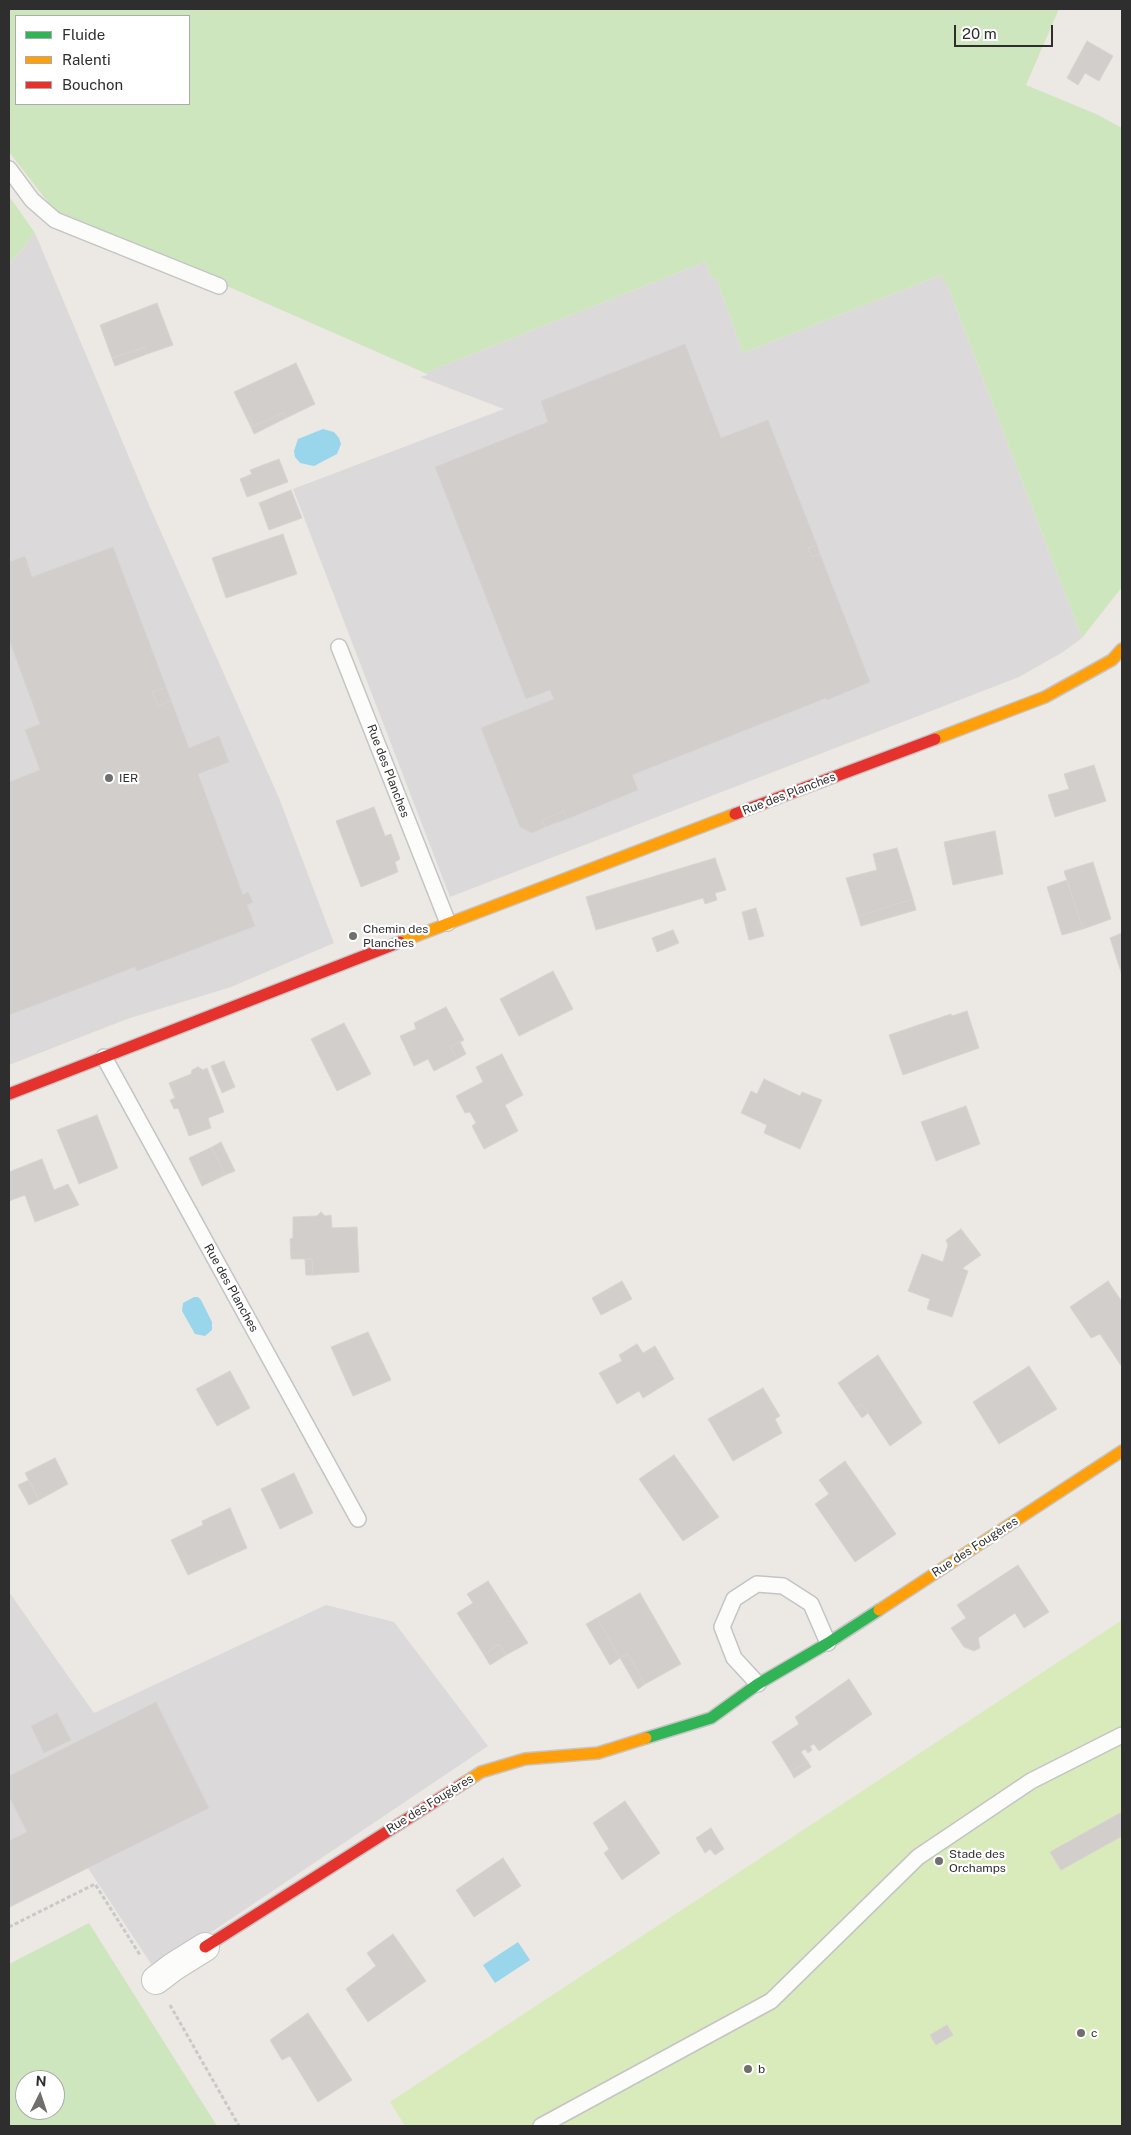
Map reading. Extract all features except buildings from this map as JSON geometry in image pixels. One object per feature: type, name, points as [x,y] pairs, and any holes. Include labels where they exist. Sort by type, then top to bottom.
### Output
[{"type":"street","name":"Rue des Planches","points":[[9,1094],[448,923],[1045,697],[1119,659]]},
{"type":"street","name":"Rue des Fougères","points":[[156,1980],[172,1967],[481,1772],[525,1759],[598,1753],[711,1718],[758,1684],[828,1643],[1122,1451]]},
{"type":"lane","points":[[9,169],[32,200],[55,220],[219,286]]},
{"type":"lane","name":"Rue des Planches","points":[[339,647],[448,923]]},
{"type":"lane","name":"Rue des Planches","points":[[104,1057],[358,1519]]},
{"type":"lane","points":[[758,1684],[734,1658],[722,1627],[734,1599],[757,1584],[784,1586],[811,1604],[828,1643]]},
{"type":"lane","points":[[541,2126],[771,2001],[918,1857],[1031,1780],[1120,1738]]},
{"type":"shaded area","points":[[35,233],[149,505],[279,798],[334,943],[231,987],[127,1019],[9,1065],[9,265]]},
{"type":"shaded area","points":[[705,262],[712,279],[716,278],[743,353],[941,275],[944,282],[946,282],[1082,638],[1063,652],[1019,677],[450,897],[293,489],[504,409],[420,377],[428,375],[425,373]]},
{"type":"shaded area","points":[[9,1592],[94,1713],[326,1605],[394,1622],[488,1746],[155,1970],[88,1868],[9,1908]]},
{"type":"green space","points":[[9,9],[1059,9],[1026,85],[1096,114],[1122,128],[1122,587],[1082,638],[946,282],[944,282],[941,275],[743,353],[716,278],[712,279],[705,262],[425,373],[54,210],[9,152]]},
{"type":"green space","points":[[9,196],[35,233],[9,265]]},
{"type":"green space","name":"Stade des Orchamps","points":[[1122,1620],[1122,2126],[405,2126],[390,2102]]},
{"type":"green space","points":[[89,1923],[217,2126],[9,2126],[9,1964]]},
{"type":"water","points":[[323,429],[334,432],[339,438],[341,444],[337,454],[314,466],[300,463],[295,457],[294,451],[298,439]]},
{"type":"water","points":[[198,1297],[201,1300],[212,1322],[212,1330],[205,1336],[195,1334],[182,1311],[183,1303]]},
{"type":"water","points":[[518,1942],[530,1960],[495,1983],[483,1965]]},
{"type":"traffic: fast","points":[[646,1738],[711,1718],[758,1684],[828,1643],[879,1610]]},
{"type":"traffic: slow","points":[[935,739],[1045,697],[1112,660],[1122,649]]},
{"type":"traffic: slow","points":[[400,942],[735,814]]},
{"type":"traffic: slow","points":[[879,1610],[1122,1451]]},
{"type":"traffic: slow","points":[[464,1783],[481,1772],[525,1759],[598,1753],[646,1738]]},
{"type":"traffic: jam","points":[[735,814],[935,739]]},
{"type":"traffic: jam","points":[[9,1094],[400,942]]},
{"type":"traffic: jam","points":[[205,1947],[464,1783]]},
{"type":"place","name":"IER","points":[[109,778]]},
{"type":"place","name":"Chemin des Planches","points":[[353,936]]},
{"type":"place","name":"Stade des Orchamps","points":[[939,1861]]},
{"type":"place","name":"c","points":[[1081,2033]]},
{"type":"place","name":"b","points":[[748,2069]]}]
